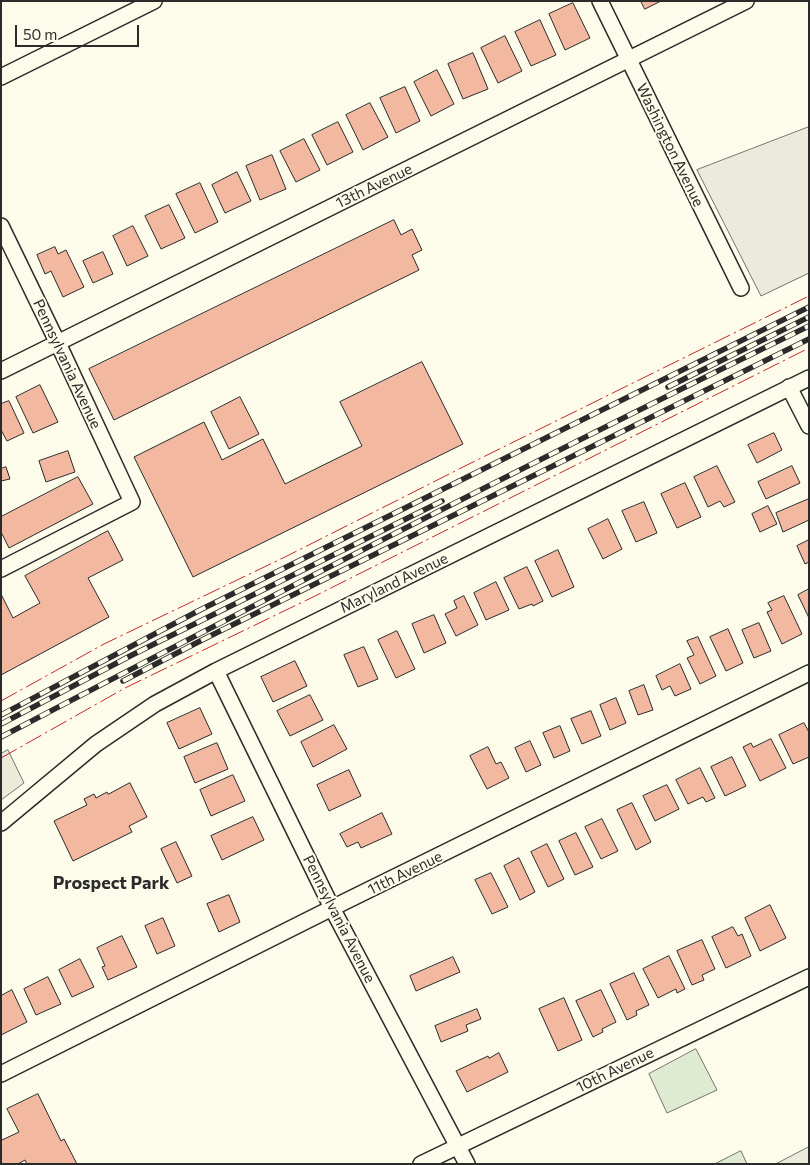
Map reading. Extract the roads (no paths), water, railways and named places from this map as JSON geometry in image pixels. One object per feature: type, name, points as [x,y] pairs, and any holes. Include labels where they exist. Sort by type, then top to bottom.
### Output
[{"type":"street","points":[[1,77],[154,1]]},
{"type":"street","name":"Washington Avenue","points":[[600,1],[741,288]]},
{"type":"street","name":"13th Avenue","points":[[1,371],[746,1]]},
{"type":"street","name":"Pennsylvania Avenue","points":[[1,226],[132,502],[1,570]]},
{"type":"street","name":"Maryland Avenue","points":[[1,823],[96,744],[155,704],[216,671],[809,378]]},
{"type":"street","points":[[789,387],[809,426]]},
{"type":"street","name":"Pennsylvania Avenue","points":[[216,671],[332,908],[467,1164]]},
{"type":"street","name":"11th Avenue","points":[[1,1074],[332,908],[809,673]]},
{"type":"street","name":"10th Avenue","points":[[421,1164],[809,977]]},
{"type":"railway","points":[[1,715],[200,610],[809,307]]},
{"type":"railway","points":[[668,387],[809,317]]},
{"type":"railway","points":[[1,737],[404,529],[809,326]]},
{"type":"railway","points":[[123,681],[809,339]]},
{"type":"railway","points":[[1,724],[132,655],[442,501]]},
{"type":"district","name":"Prospect Park","points":[[111,883]]}]
